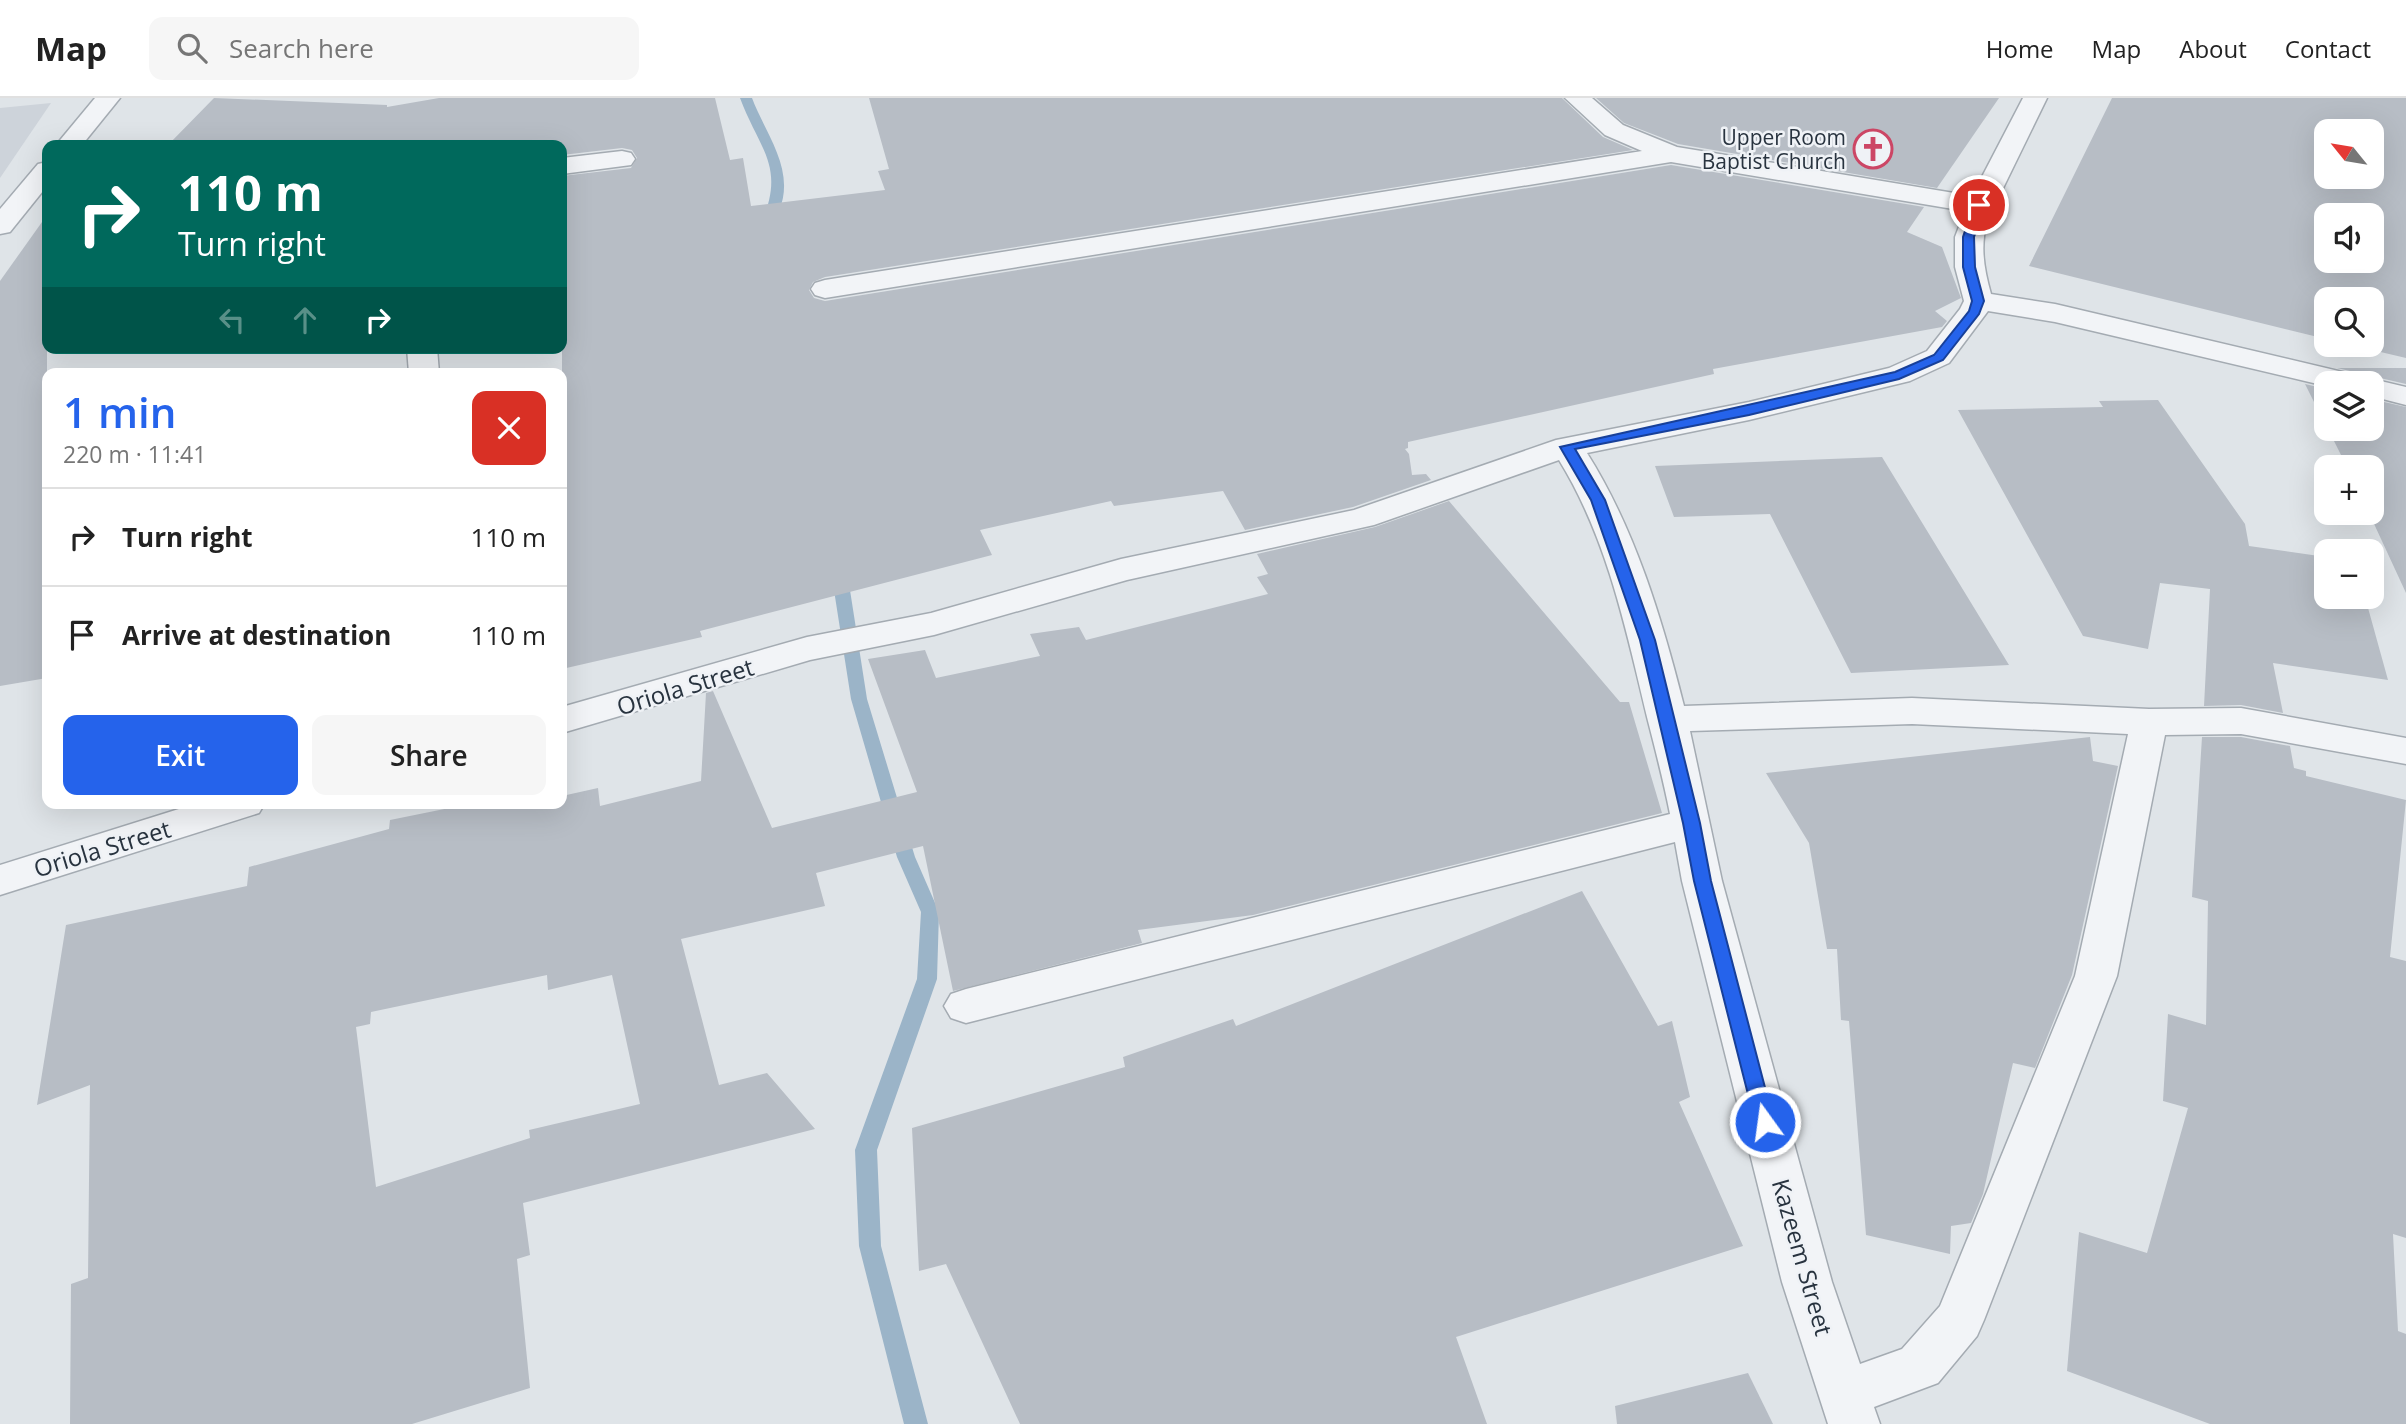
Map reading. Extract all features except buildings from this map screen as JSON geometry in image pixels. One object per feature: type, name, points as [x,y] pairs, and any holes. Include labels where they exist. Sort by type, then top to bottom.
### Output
[{"type":"street","points":[[73,140],[108,98]]},
{"type":"street","points":[[1577,98],[1614,130],[1671,154],[1979,205]]},
{"type":"street","points":[[2035,98],[1979,205],[1969,237],[1969,267],[1978,301],[2068,316],[2314,374]]},
{"type":"street","points":[[825,289],[1671,154]]},
{"type":"street","points":[[567,165],[622,159]]},
{"type":"street","points":[[4,215],[42,181]]},
{"type":"street","name":"Oriola Street","points":[[567,719],[807,649],[934,624],[1121,569],[1362,518],[1567,447],[1749,411],[1899,375],[1938,357],[1974,311],[1978,301]]},
{"type":"street","points":[[2384,390],[2406,396]]},
{"type":"street","name":"Kazeem Street","points":[[1567,447],[1598,500],[1647,640],[1692,823],[1706,895],[1807,1282],[1849,1409]]},
{"type":"street","points":[[1666,719],[1912,710],[2149,722],[2241,721],[2406,751]]},
{"type":"street","points":[[1849,1409],[1920,1366],[1959,1320],[2096,976],[2149,722]]},
{"type":"street","name":"Oriola Street","points":[[0,881],[226,809]]},
{"type":"street","points":[[966,1006],[1692,823]]},
{"type":"shaded area","points":[[51,103],[0,178],[0,108]]},
{"type":"waterway","points":[[746,98],[778,172],[776,204],[767,224]]},
{"type":"waterway","points":[[839,571],[859,699],[906,857],[930,912],[927,979],[866,1150],[870,1246],[916,1424]]},
{"type":"place","name":"Upper Room Baptist Church","points":[[1873,149]]},
{"type":"route","points":[[1765,1122],[1702,881],[1692,823],[1647,640],[1598,500],[1567,447],[1749,411],[1899,375],[1938,357],[1974,311],[1978,301],[1969,267],[1969,237],[1979,205]]}]
